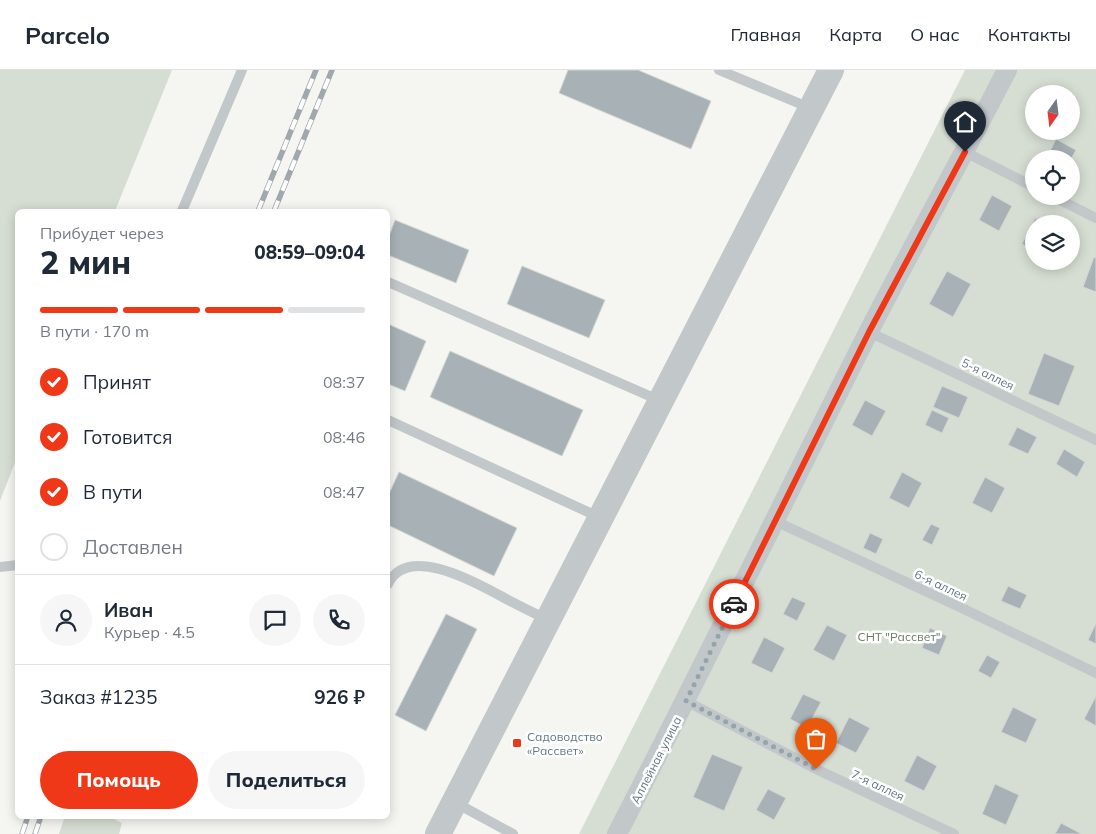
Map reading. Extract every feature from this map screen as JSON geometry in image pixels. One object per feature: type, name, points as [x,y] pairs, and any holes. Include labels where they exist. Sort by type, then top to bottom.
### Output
[{"type":"street","points":[[438,834],[831,70]]},
{"type":"street","name":"Аллейная улица","points":[[617,834],[686,701],[869,332],[1007,70]]},
{"type":"lane","points":[[183,209],[242,70]]},
{"type":"lane","points":[[719,70],[811,108]]},
{"type":"lane","points":[[965,152],[1025,182]]},
{"type":"lane","points":[[1070,205],[1096,218]]},
{"type":"lane","points":[[390,283],[662,401]]},
{"type":"lane","name":"5-я аллея","points":[[869,332],[1096,440]]},
{"type":"lane","points":[[390,421],[602,518]]},
{"type":"lane","name":"6-я аллея","points":[[775,521],[975,614],[1096,673]]},
{"type":"lane","points":[[0,567],[15,564]]},
{"type":"lane","points":[[390,578],[401,569],[417,566],[438,568],[464,577],[549,621]]},
{"type":"lane","name":"7-я аллея","points":[[686,701],[816,769],[954,834]]},
{"type":"lane","points":[[455,802],[513,834]]},
{"type":"green space","points":[[0,70],[172,70],[116,209],[15,209],[15,462],[0,501]]},
{"type":"green space","name":"СНТ \"Рассвет\"","points":[[965,70],[1096,70],[1096,834],[579,834]]},
{"type":"green space","points":[[64,819],[114,819],[122,823],[119,834],[59,834]]},
{"type":"building","points":[[568,70],[638,70],[711,101],[691,149],[559,93]]},
{"type":"building","points":[[1056,140],[1058,140],[1076,150],[1050,150]]},
{"type":"building","points":[[992,195],[1012,206],[999,231],[979,220]]},
{"type":"building","points":[[395,220],[469,250],[456,283],[390,256],[390,234]]},
{"type":"building","points":[[1094,257],[1096,258],[1096,292],[1083,287]]},
{"type":"building","points":[[522,266],[605,300],[589,338],[507,304]]},
{"type":"building","points":[[947,271],[971,284],[953,317],[929,304]]},
{"type":"building","points":[[390,325],[426,341],[405,391],[390,385]]},
{"type":"building","points":[[450,351],[583,410],[562,456],[430,397]]},
{"type":"building","points":[[1044,353],[1075,366],[1059,406],[1028,394]]},
{"type":"building","points":[[942,386],[968,397],[959,418],[933,407]]},
{"type":"building","points":[[865,400],[886,411],[872,436],[852,425]]},
{"type":"building","points":[[932,410],[949,418],[942,433],[925,425]]},
{"type":"building","points":[[1017,427],[1037,437],[1028,454],[1008,445]]},
{"type":"building","points":[[1064,449],[1085,462],[1077,477],[1056,464]]},
{"type":"building","points":[[399,472],[517,528],[494,576],[390,526],[390,492]]},
{"type":"building","points":[[902,472],[922,483],[909,508],[889,498]]},
{"type":"building","points":[[985,477],[1005,488],[992,513],[972,503]]},
{"type":"building","points":[[931,524],[940,528],[932,545],[922,540]]},
{"type":"building","points":[[870,533],[883,539],[876,554],[863,548]]},
{"type":"building","points":[[1008,586],[1027,595],[1020,609],[1001,601]]},
{"type":"building","points":[[792,597],[806,603],[797,621],[783,614]]},
{"type":"building","points":[[446,614],[477,629],[426,731],[395,715]]},
{"type":"building","points":[[1096,623],[1096,644],[1088,640]]},
{"type":"building","points":[[827,625],[847,635],[834,661],[813,650]]},
{"type":"building","points":[[930,628],[947,636],[939,655],[922,648]]},
{"type":"building","points":[[764,637],[785,648],[772,673],[751,663]]},
{"type":"building","points":[[987,655],[1000,662],[991,678],[978,671]]},
{"type":"building","points":[[803,694],[821,702],[807,728],[790,719]]},
{"type":"building","points":[[1096,696],[1096,726],[1084,719]]},
{"type":"building","points":[[1013,707],[1037,719],[1026,743],[1001,732]]},
{"type":"building","points":[[849,717],[870,728],[856,753],[836,743]]},
{"type":"building","points":[[712,754],[743,767],[724,811],[693,797]]},
{"type":"building","points":[[917,755],[937,766],[924,791],[904,781]]},
{"type":"building","points":[[995,784],[1019,795],[1006,825],[982,814]]},
{"type":"building","points":[[768,789],[786,798],[774,820],[756,810]]},
{"type":"building","points":[[1061,823],[1080,833],[1080,834],[1055,834]]},
{"type":"railway","points":[[259,209],[316,70]]},
{"type":"railway","points":[[275,209],[332,70]]},
{"type":"railway","points":[[22,834],[27,819]]},
{"type":"railway","points":[[35,834],[40,819]]},
{"type":"way so far","points":[[734,604],[686,701],[816,769]]},
{"type":"place","name":"Садоводство «Рассвет»","points":[[517,743]]},
{"type":"route","points":[[734,604],[869,332],[965,152]]}]
